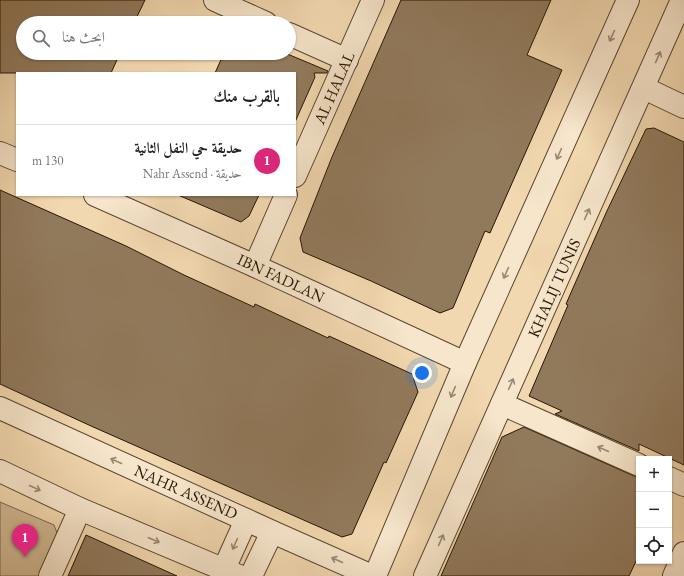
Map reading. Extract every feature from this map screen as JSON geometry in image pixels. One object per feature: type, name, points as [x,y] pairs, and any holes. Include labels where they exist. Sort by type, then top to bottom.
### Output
[{"type":"street","points":[[215,0],[250,16]]},
{"type":"street","name":"AL HALAL","points":[[296,174],[373,0]]},
{"type":"street","points":[[373,576],[465,363],[628,0]]},
{"type":"street","name":"KHALIJ TUNIS","points":[[425,576],[682,0]]},
{"type":"street","points":[[296,37],[347,60]]},
{"type":"street","points":[[644,88],[684,107]]},
{"type":"street","points":[[0,152],[16,160]]},
{"type":"street","name":"IBN FADLAN","points":[[97,196],[255,266],[465,363]]},
{"type":"street","points":[[255,266],[286,196]]},
{"type":"street","points":[[502,404],[636,464]]},
{"type":"street","name":"NAHR ASSEND","points":[[0,408],[272,532],[373,576]]},
{"type":"street","points":[[0,471],[80,509],[232,573],[246,520]]},
{"type":"street","points":[[672,479],[684,485]]},
{"type":"street","points":[[50,576],[80,509]]},
{"type":"street","points":[[251,576],[272,532]]},
{"type":"street","points":[[674,576],[684,553]]},
{"type":"shaded area","points":[[0,502],[54,525],[59,538],[42,576],[0,576]]},
{"type":"building","points":[[0,0],[145,0],[137,16],[16,16],[16,60],[117,60],[111,72],[0,73]]},
{"type":"building","points":[[401,0],[551,0],[527,55],[562,70],[490,233],[485,231],[453,308],[440,313],[303,252],[300,238],[332,157]]},
{"type":"building","points":[[296,58],[328,71],[327,73],[314,73],[315,77],[296,120],[296,72],[215,72],[221,60],[296,60]]},
{"type":"building","points":[[654,128],[684,142],[684,465],[672,459],[672,456],[665,456],[639,444],[639,451],[555,414],[562,411],[529,396],[568,305],[566,304],[606,213],[646,129]]},
{"type":"building","points":[[0,190],[126,246],[184,275],[254,307],[255,304],[328,338],[329,336],[412,374],[418,392],[386,463],[384,462],[352,534],[342,537],[0,384]]},
{"type":"building","points":[[180,196],[259,196],[249,216],[241,222]]},
{"type":"building","points":[[524,427],[636,476],[636,561],[629,576],[441,576],[502,437]]},
{"type":"building","points":[[86,535],[177,576],[68,576]]},
{"type":"place","name":"حديقة حي النفل الثانية","points":[[25,557]]}]
